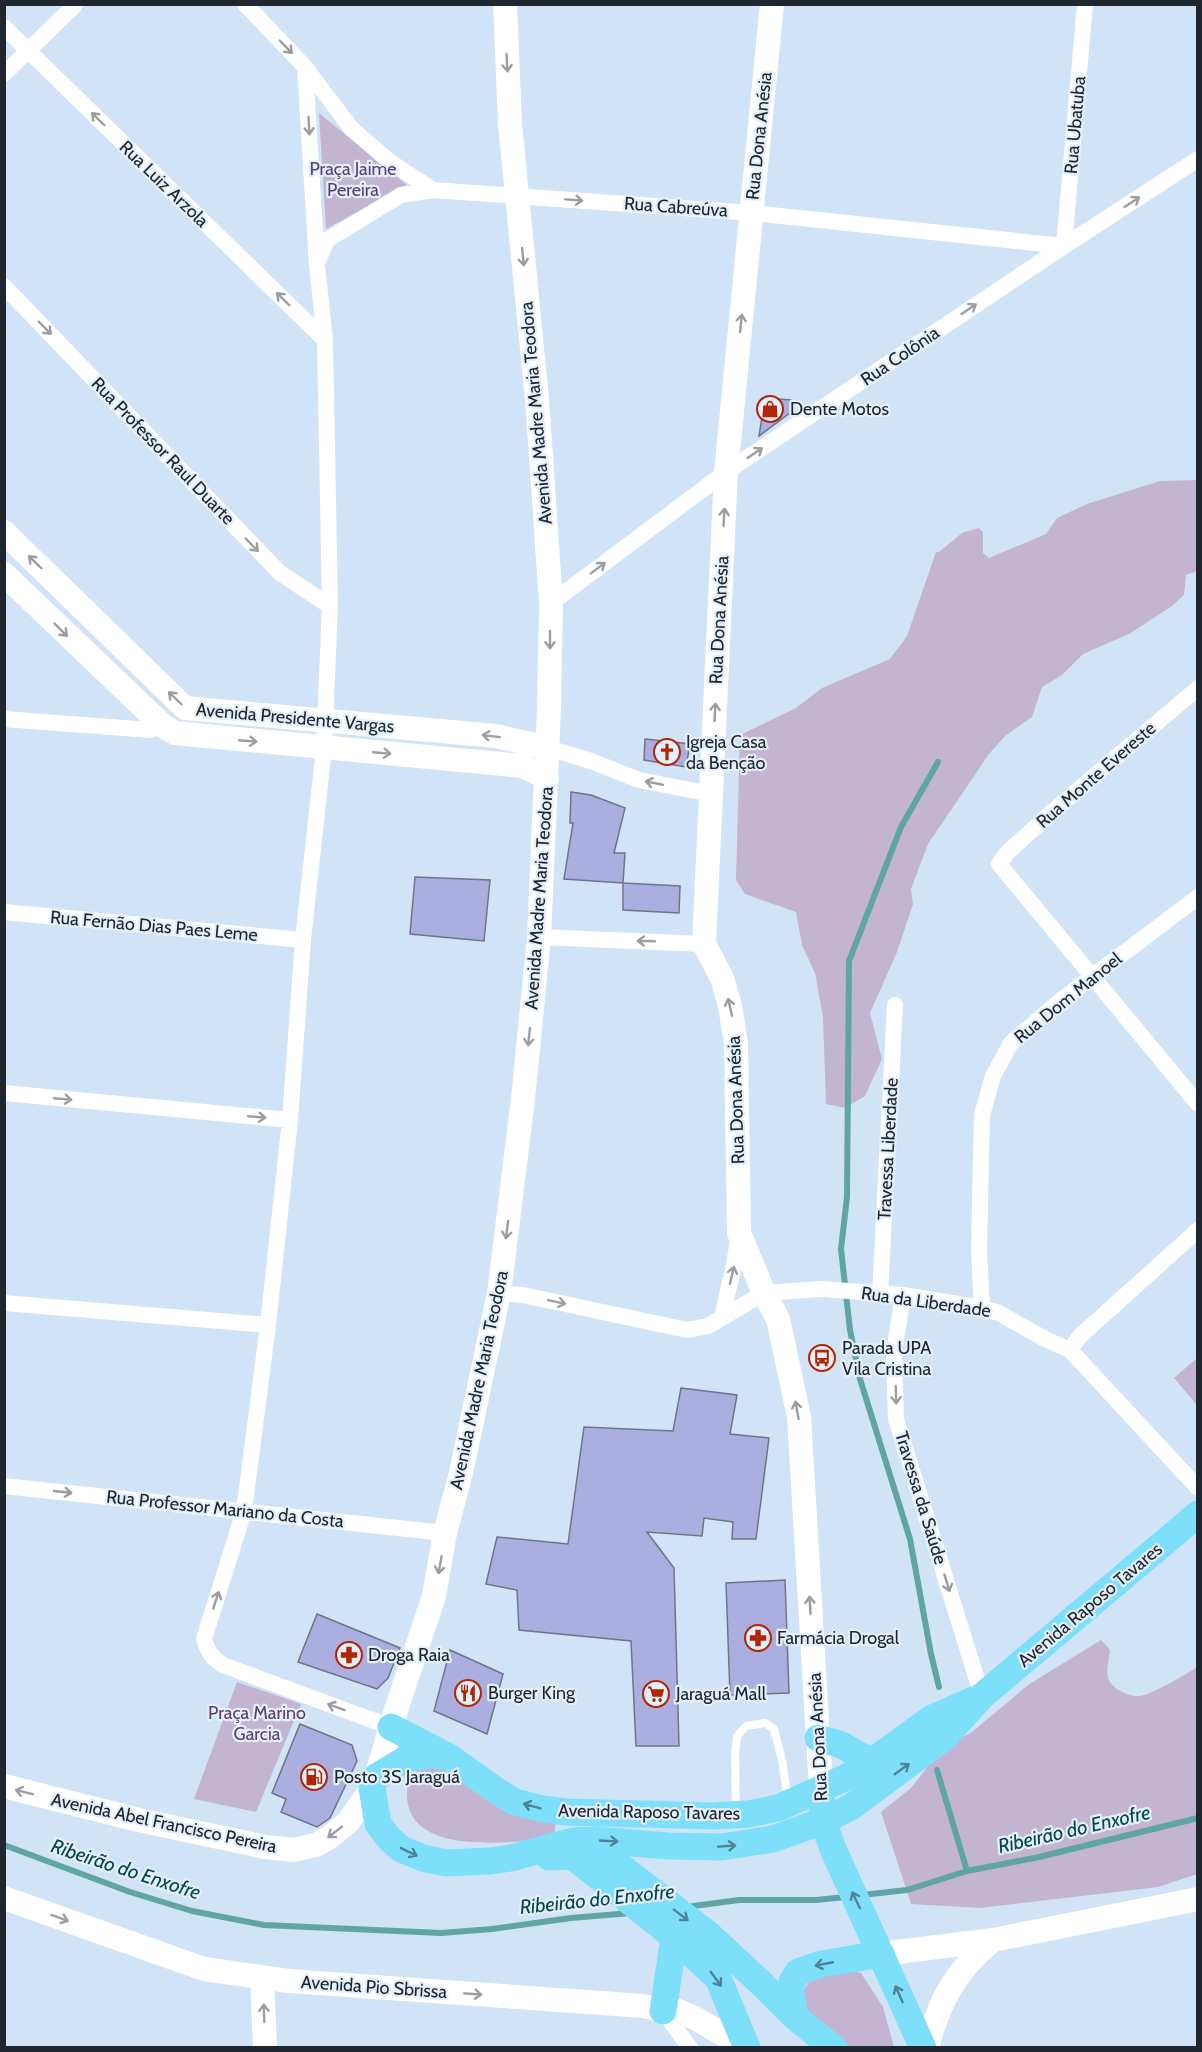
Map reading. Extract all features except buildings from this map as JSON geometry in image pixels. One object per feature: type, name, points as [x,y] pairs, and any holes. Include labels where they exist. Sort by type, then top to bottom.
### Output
[{"type":"main road","name":"Avenida Raposo Tavares","points":[[374,1782],[378,1824],[388,1837],[401,1849],[423,1858],[446,1863],[511,1858],[573,1841],[595,1840],[668,1846],[722,1847],[773,1839],[823,1821],[851,1807],[945,1737],[982,1696],[1197,1514]]},
{"type":"main road","name":"Avenida Raposo Tavares","points":[[391,1727],[449,1757],[515,1802],[543,1809],[626,1815],[736,1815],[778,1808],[847,1777],[932,1718],[982,1696]]},
{"type":"main road","points":[[818,1738],[842,1745],[873,1761]]},
{"type":"main road","points":[[374,1782],[394,1765],[418,1756],[449,1757]]},
{"type":"main road","name":"Rua Dona Anésia","points":[[821,1789],[823,1821],[842,1871],[925,2048]]},
{"type":"main road","points":[[511,1858],[573,1856],[621,1867],[708,1934],[796,2018],[834,2048]]},
{"type":"main road","points":[[573,1856],[621,1897],[669,1933],[718,1978],[740,2043]]},
{"type":"main road","points":[[663,2011],[669,1933]]},
{"type":"main road","points":[[796,2018],[790,1992],[792,1982],[798,1972],[820,1964],[881,1954]]},
{"type":"street","points":[[4,74],[76,4]]},
{"type":"street","points":[[245,4],[305,67],[351,128],[390,162],[433,190]]},
{"type":"street","name":"Avenida Madre Maria Teodora","points":[[374,1782],[434,1596],[445,1533],[461,1473],[499,1293],[523,1099],[539,938],[548,748],[550,603],[537,399],[510,124],[505,4]]},
{"type":"street","name":"Rua Dona Anésia","points":[[722,1316],[734,1270],[739,1233],[736,1044],[730,1006],[722,978],[704,944],[726,472],[772,4]]},
{"type":"street","name":"Rua Ubatuba","points":[[1064,246],[1085,4]]},
{"type":"street","name":"Rua Luiz Arzola","points":[[4,27],[325,340]]},
{"type":"street","points":[[305,67],[317,266],[325,340],[330,606],[324,748],[303,940],[290,1120],[268,1324],[244,1511],[204,1639],[207,1651],[223,1665],[391,1727]]},
{"type":"street","name":"Rua Colônia","points":[[550,603],[726,472],[1197,159]]},
{"type":"street","name":"Rua Cabreúva","points":[[317,266],[327,240],[401,195],[433,190],[752,213],[1064,246]]},
{"type":"street","name":"Rua Professor Raul Duarte","points":[[4,286],[280,573],[330,606]]},
{"type":"street","name":"Avenida Presidente Vargas","points":[[4,532],[185,708],[496,736],[548,748]]},
{"type":"street","name":"Avenida Presidente Vargas","points":[[4,574],[162,725],[183,735],[523,766],[547,778]]},
{"type":"street","name":"Rua Monte Evereste","points":[[1091,976],[999,864],[1007,853],[1053,811],[1197,688]]},
{"type":"street","points":[[4,719],[150,730],[162,725]]},
{"type":"street","points":[[548,748],[591,761],[639,780],[711,794]]},
{"type":"street","name":"Rua Dom Manoel","points":[[982,1308],[979,1250],[982,1115],[993,1076],[1011,1043],[1091,976],[1197,897]]},
{"type":"street","name":"Rua Fernão Dias Paes Leme","points":[[4,912],[303,940]]},
{"type":"street","points":[[539,938],[704,944]]},
{"type":"street","points":[[1091,976],[1197,1104]]},
{"type":"street","name":"Travessa Liberdade","points":[[872,1293],[895,1005]]},
{"type":"street","points":[[4,1093],[290,1120]]},
{"type":"street","points":[[1070,1350],[1079,1337],[1197,1230]]},
{"type":"street","name":"Rua Dona Anésia","points":[[739,1233],[764,1293],[778,1319],[799,1417],[821,1789]]},
{"type":"street","name":"Rua da Liberdade","points":[[764,1293],[821,1290],[903,1295],[999,1313],[1070,1350],[1197,1488]]},
{"type":"street","points":[[499,1293],[523,1295],[687,1330],[708,1326],[764,1293]]},
{"type":"street","name":"Travessa da Saúde","points":[[903,1295],[894,1353],[897,1419],[982,1696]]},
{"type":"street","points":[[4,1303],[268,1324]]},
{"type":"street","name":"Rua Professor Mariano da Costa","points":[[4,1486],[445,1533]]},
{"type":"street","name":"Avenida Abel Francisco Pereira","points":[[4,1786],[139,1820],[265,1847],[292,1850],[316,1845],[330,1837],[348,1822],[374,1782]]},
{"type":"street","name":"Avenida Pio Sbrissa","points":[[4,1898],[204,1969],[262,1978],[644,2006],[663,2011],[676,2010],[740,2043]]},
{"type":"street","points":[[881,1954],[993,1940],[1197,1899]]},
{"type":"street","points":[[925,2048],[947,1990],[975,1954],[993,1940]]},
{"type":"street","points":[[262,1978],[265,2048]]},
{"type":"street","points":[[663,2011],[690,2047],[707,2037],[740,2043]]},
{"type":"lane","points":[[736,1815],[737,1736],[746,1726],[765,1723],[774,1729],[782,1760],[788,1804]]},
{"type":"green space","name":"Praça Jaime Pereira","points":[[319,113],[407,185],[326,229]]},
{"type":"green space","points":[[1197,480],[1197,571],[1186,575],[1184,595],[1172,606],[1129,634],[1083,654],[1062,675],[1042,687],[1032,717],[1005,736],[989,754],[928,844],[911,889],[913,904],[897,952],[870,1013],[882,1059],[865,1096],[845,1108],[826,1104],[823,1017],[815,973],[802,945],[796,912],[745,894],[736,880],[740,735],[796,708],[822,688],[890,659],[907,636],[936,552],[962,533],[979,528],[983,532],[983,553],[989,558],[1046,534],[1057,518],[1087,504],[1160,481]]},
{"type":"green space","points":[[1197,1358],[1197,1405],[1174,1378]]},
{"type":"green space","points":[[1101,1640],[1110,1650],[1107,1671],[1110,1682],[1120,1691],[1130,1695],[1144,1695],[1197,1667],[1197,1874],[1158,1887],[980,1908],[911,1904],[881,1812],[911,1788],[942,1748],[972,1732],[1028,1685]]},
{"type":"green space","name":"Praça Marino Garcia","points":[[237,1682],[301,1704],[256,1812],[194,1799]]},
{"type":"green space","points":[[432,1762],[556,1820],[554,1839],[488,1843],[464,1841],[441,1837],[423,1827],[411,1813],[407,1791],[415,1773]]},
{"type":"green space","points":[[844,1969],[861,1973],[883,2007],[894,2047],[843,2047],[806,2013],[803,1991],[811,1979]]},
{"type":"waterway","points":[[938,762],[901,827],[849,961],[847,1197],[841,1249],[850,1330],[860,1379],[910,1539],[939,1687]]},
{"type":"waterway","points":[[937,1770],[967,1871]]},
{"type":"waterway","name":"Ribeirão do Enxofre","points":[[862,1895],[907,1890],[967,1871],[1039,1857],[1198,1818]]},
{"type":"waterway","name":"Ribeirão do Enxofre","points":[[4,1845],[130,1892],[192,1911],[264,1925],[441,1933],[631,1913]]},
{"type":"waterway","name":"Ribeirão do Enxofre","points":[[686,1907],[739,1900],[816,1900],[846,1897]]},
{"type":"place","name":"Dente Motos","points":[[770,409]]},
{"type":"place","name":"Igreja Casa da Benção","points":[[667,752]]},
{"type":"place","name":"Parada UPA Vila Cristina","points":[[822,1358]]},
{"type":"place","name":"Farmácia Drogal","points":[[758,1638]]},
{"type":"place","name":"Droga Raia","points":[[349,1655]]},
{"type":"place","name":"Burger King","points":[[468,1693]]},
{"type":"place","name":"Jaraguá Mall","points":[[656,1694]]},
{"type":"place","name":"Posto 3S Jaraguá","points":[[314,1777]]}]
